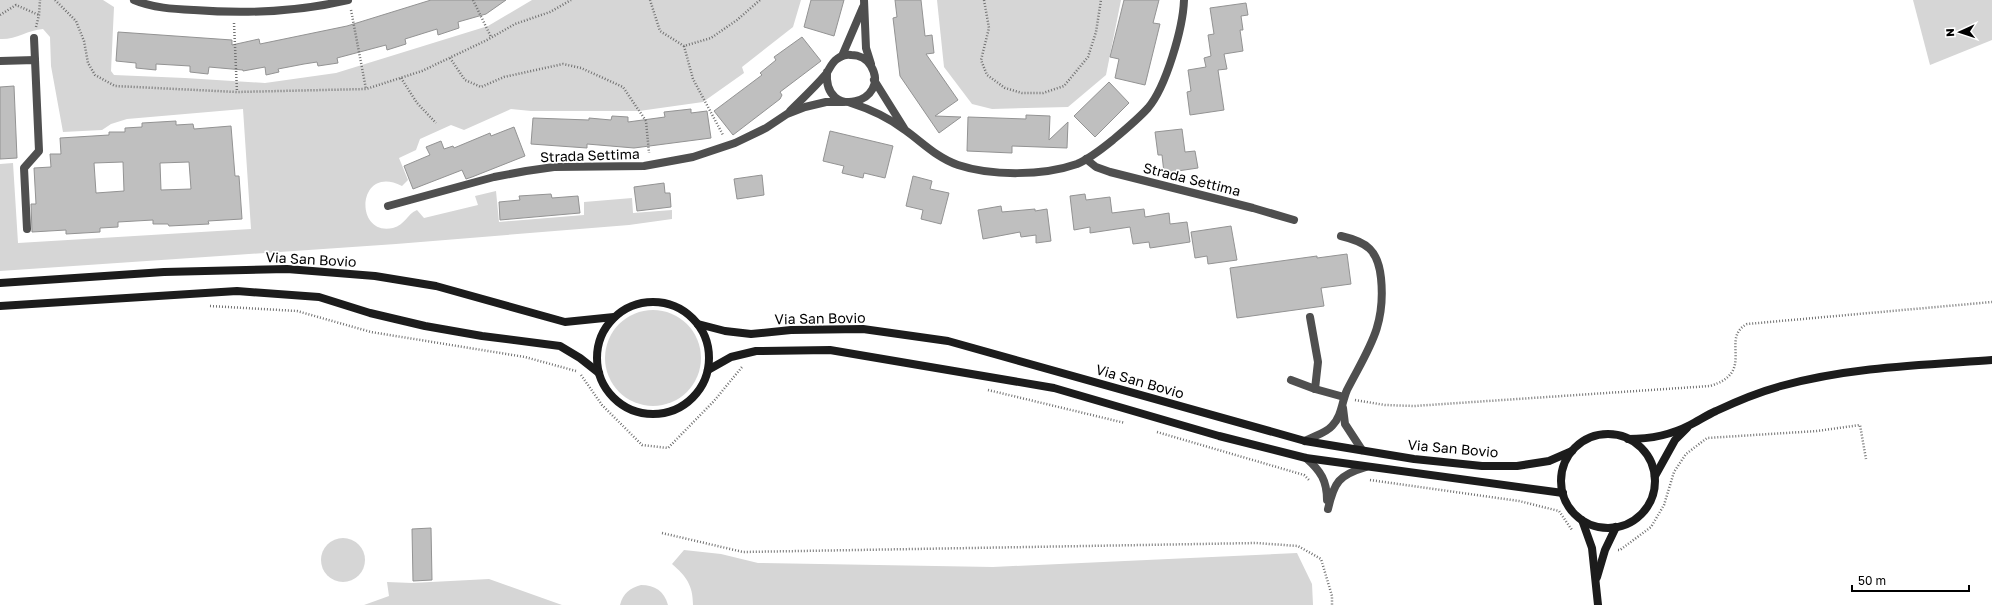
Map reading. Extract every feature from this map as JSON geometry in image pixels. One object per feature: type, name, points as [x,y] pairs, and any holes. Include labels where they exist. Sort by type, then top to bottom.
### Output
[{"type":"main road","name":"Via San Bovio","points":[[0,283],[164,272],[287,269],[375,276],[436,286],[565,322],[614,317]]},
{"type":"main road","name":"Via San Bovio","points":[[0,306],[237,291],[319,297],[370,313],[425,326],[482,336],[560,346],[580,358],[599,373]]},
{"type":"main road","name":"Via San Bovio","points":[[658,302],[677,307],[687,313],[698,324],[706,338],[709,351],[708,370],[702,387],[692,399],[680,408],[658,415],[636,412],[617,402],[605,388],[596,361],[600,339],[604,330],[614,317],[632,305],[658,302]]},
{"type":"main road","name":"Via San Bovio","points":[[698,324],[725,331],[751,334],[791,330],[863,329],[948,341],[1305,441],[1414,459],[1482,466],[1517,466],[1549,462],[1572,451],[1588,439],[1608,434],[1628,439],[1642,448],[1649,459],[1654,476],[1654,492],[1647,507],[1632,522],[1616,527],[1598,527],[1582,520],[1569,507],[1563,493],[1561,479],[1563,468],[1572,451]]},
{"type":"main road","name":"Via San Bovio","points":[[708,370],[731,357],[756,351],[830,350],[1054,388],[1219,436],[1306,458],[1563,493]]},
{"type":"main road","points":[[1628,439],[1647,438],[1689,426],[1716,411],[1748,397],[1802,380],[1857,370],[1992,360]]},
{"type":"main road","points":[[1654,476],[1675,440],[1689,426]]},
{"type":"main road","points":[[1582,520],[1592,548],[1598,605]]},
{"type":"main road","points":[[1596,580],[1605,550],[1616,527]]},
{"type":"street","points":[[134,0],[162,8],[233,12],[288,10],[349,4]]},
{"type":"street","name":"Strada Settima","points":[[827,72],[828,87],[836,98],[866,108],[904,129],[937,154],[956,164],[978,171],[1032,172],[1058,168],[1077,164],[1098,153],[1148,107],[1162,84],[1176,43],[1184,0]]},
{"type":"street","name":"Strada Settima","points":[[864,2],[866,48],[874,80],[904,129]]},
{"type":"street","name":"Strada Settima","points":[[787,114],[827,72],[836,60],[842,56],[864,2]]},
{"type":"street","points":[[27,229],[24,168],[39,151],[34,38]]},
{"type":"street","points":[[842,56],[855,55],[867,61],[871,67]]},
{"type":"street","points":[[0,61],[35,60]]},
{"type":"street","name":"Strada Settima","points":[[388,206],[494,177],[526,171],[554,168],[597,168],[650,165],[693,157],[728,145],[766,128],[787,114],[805,107],[826,102],[858,102],[870,93],[874,80]]},
{"type":"street","name":"Strada Settima","points":[[1086,159],[1096,167],[1110,172],[1253,208],[1294,220]]},
{"type":"street","points":[[1305,441],[1332,426],[1340,413],[1344,397],[1368,352],[1380,318],[1382,294],[1380,266],[1371,248],[1358,240],[1341,236]]},
{"type":"street","points":[[1310,316],[1318,362],[1315,389]]},
{"type":"street","points":[[1291,380],[1315,389],[1344,397]]},
{"type":"street","points":[[1344,397],[1345,424],[1362,450]]},
{"type":"street","points":[[1306,458],[1322,474],[1327,493],[1328,509],[1331,492],[1338,480],[1345,474],[1366,467]]},
{"type":"path","points":[[34,38],[39,15],[40,0]]},
{"type":"path","points":[[55,0],[76,21],[84,41],[88,63],[94,75],[115,86],[237,92],[366,89],[422,71],[492,37],[515,24],[550,12],[571,0]]},
{"type":"path","points":[[473,0],[492,37]]},
{"type":"path","points":[[650,0],[660,31],[684,46],[694,79],[728,145]]},
{"type":"path","points":[[684,46],[711,38],[737,20],[760,0]]},
{"type":"path","points":[[984,0],[989,28],[981,60],[987,75],[1005,88],[1022,93],[1043,93],[1064,86],[1088,57],[1096,32],[1101,0]]},
{"type":"path","points":[[349,4],[366,89]]},
{"type":"path","points":[[0,16],[16,5],[39,15]]},
{"type":"path","points":[[233,12],[237,92]]},
{"type":"path","points":[[450,58],[465,80],[481,87],[504,77],[563,64],[581,68],[623,87],[646,121],[650,165]]},
{"type":"path","points":[[402,78],[417,103],[436,123]]},
{"type":"path","points":[[1344,397],[1363,402],[1414,406],[1710,386],[1720,383],[1733,372],[1736,359],[1735,338],[1737,332],[1747,324],[1992,302]]},
{"type":"path","points":[[203,305],[297,311],[371,332],[525,357],[579,371],[602,405],[642,444],[668,448],[714,401],[745,363]]},
{"type":"path","points":[[985,390],[1127,423]]},
{"type":"path","points":[[1605,550],[1620,550],[1651,527],[1664,505],[1674,472],[1686,454],[1707,438],[1817,431],[1860,425],[1866,459]]},
{"type":"path","points":[[1156,432],[1304,475],[1315,486],[1327,493]]},
{"type":"path","points":[[1365,479],[1519,501],[1559,511],[1575,534]]},
{"type":"path","points":[[662,533],[743,552],[1256,543],[1298,546],[1321,559],[1332,596],[1332,605]]},
{"type":"shaded area","points":[[0,0],[103,0],[114,7],[111,71],[114,75],[265,83],[336,73],[488,26],[532,0],[801,0],[793,27],[742,67],[744,73],[703,102],[639,111],[531,111],[511,109],[464,130],[451,125],[420,139],[416,150],[399,158],[408,180],[402,186],[387,182],[376,184],[369,192],[366,202],[366,213],[371,222],[380,228],[397,227],[417,210],[424,218],[478,205],[475,196],[496,191],[499,222],[584,215],[584,202],[632,198],[633,213],[672,210],[672,219],[629,225],[396,244],[0,271],[0,164],[13,163],[18,243],[251,229],[243,109],[127,119],[111,124],[102,130],[63,132],[51,66],[50,37],[43,29],[11,38],[0,39]]},
{"type":"shaded area","points":[[937,0],[1121,0],[1106,75],[1068,107],[992,109],[972,104],[944,67]]},
{"type":"shaded area","points":[[1913,0],[1992,0],[1992,40],[1930,65]]},
{"type":"shaded area","points":[[653,310],[671,314],[680,318],[687,324],[693,331],[697,340],[701,358],[697,376],[693,385],[687,392],[680,398],[671,402],[653,406],[635,402],[626,398],[619,392],[613,385],[609,376],[605,358],[609,340],[613,331],[619,324],[626,318],[635,314]]},
{"type":"shaded area","points":[[343,538],[355,542],[361,548],[365,560],[361,572],[355,578],[343,582],[331,578],[325,572],[321,560],[325,548],[331,542]]},
{"type":"shaded area","points":[[684,550],[721,554],[758,563],[993,567],[1297,553],[1312,584],[1313,605],[693,605],[692,592],[688,582],[672,564]]},
{"type":"shaded area","points":[[489,579],[562,605],[364,605],[389,596],[387,582],[412,583]]},
{"type":"shaded area","points":[[641,585],[651,586],[658,590],[664,596],[668,605],[620,605],[623,597],[628,592]]},
{"type":"building","points":[[431,0],[506,0],[486,14],[458,22],[459,28],[438,35],[437,29],[405,39],[406,44],[387,50],[386,45],[337,58],[338,63],[318,66],[317,62],[304,64],[278,69],[279,72],[266,75],[265,67],[243,71],[209,67],[208,74],[190,72],[190,66],[156,64],[156,70],[136,68],[136,63],[116,61],[118,32],[232,40],[232,45],[259,39],[260,44],[347,26]]},
{"type":"building","points":[[811,0],[844,0],[834,36],[804,27]]},
{"type":"building","points":[[895,0],[921,0],[925,36],[932,35],[934,53],[926,54],[958,100],[935,116],[961,117],[939,133],[900,76],[893,18],[897,17]]},
{"type":"building","points":[[1124,0],[1159,0],[1153,23],[1160,24],[1145,85],[1115,78],[1119,59],[1110,57]]},
{"type":"building","points":[[1246,3],[1248,15],[1241,16],[1243,30],[1240,30],[1243,51],[1224,54],[1227,69],[1218,70],[1224,110],[1190,115],[1187,92],[1191,91],[1188,70],[1206,67],[1204,58],[1211,56],[1208,35],[1214,34],[1210,8]]},
{"type":"building","points":[[802,37],[821,61],[780,92],[782,95],[780,99],[733,135],[714,111],[762,75],[760,73],[776,60],[774,57]]},
{"type":"building","points":[[1109,82],[1129,103],[1095,137],[1074,116]]},
{"type":"building","points":[[14,86],[17,158],[0,159],[0,87]]},
{"type":"building","points":[[691,109],[691,113],[707,111],[711,138],[634,148],[587,144],[587,148],[531,144],[533,118],[589,120],[589,118],[611,120],[612,116],[628,117],[628,122],[665,117],[664,112]]},
{"type":"building","points":[[1026,115],[1050,116],[1049,140],[1068,122],[1067,148],[1012,146],[1012,153],[967,151],[968,117],[1026,119]]},
{"type":"building","points":[[176,121],[176,125],[193,124],[194,129],[231,126],[235,176],[239,176],[242,219],[208,221],[209,224],[169,226],[168,224],[153,224],[153,220],[118,222],[118,227],[100,228],[100,232],[66,234],[66,230],[32,232],[31,204],[36,204],[34,168],[51,167],[50,154],[61,154],[60,138],[109,135],[109,132],[125,132],[125,128],[142,127],[142,123]],"holes":[[[123,162],[124,191],[96,193],[94,163]],[[189,162],[191,189],[161,190],[160,163]]]},
{"type":"building","points":[[514,127],[525,156],[466,179],[462,170],[413,189],[404,166],[430,155],[426,147],[441,141],[444,149],[453,146],[454,148],[490,133],[491,136]]},
{"type":"building","points":[[1182,129],[1185,152],[1195,151],[1198,168],[1164,173],[1162,155],[1158,155],[1155,132]]},
{"type":"building","points":[[830,131],[893,146],[885,178],[864,173],[863,178],[842,173],[844,166],[823,161]]},
{"type":"building","points":[[762,175],[764,195],[737,199],[734,179]]},
{"type":"building","points":[[913,176],[932,181],[930,189],[949,193],[941,224],[921,219],[923,210],[906,206]]},
{"type":"building","points":[[664,183],[665,193],[670,193],[671,207],[637,211],[634,187]]},
{"type":"building","points":[[551,194],[552,198],[578,196],[580,213],[500,220],[499,202],[520,200],[519,196]]},
{"type":"building","points":[[1085,194],[1086,200],[1110,197],[1112,213],[1144,209],[1145,217],[1169,213],[1170,224],[1187,222],[1190,242],[1150,248],[1149,242],[1133,244],[1130,227],[1090,233],[1090,227],[1074,230],[1070,196]]},
{"type":"building","points":[[1001,206],[1002,212],[1047,209],[1051,241],[1036,243],[1036,235],[1021,237],[1020,232],[983,239],[978,210]]},
{"type":"building","points":[[1231,226],[1237,260],[1208,264],[1207,256],[1195,258],[1191,232]]},
{"type":"building","points":[[1347,254],[1351,284],[1321,288],[1324,306],[1237,318],[1230,268],[1317,256],[1317,258]]},
{"type":"building","points":[[431,528],[432,580],[413,581],[412,529]]}]
